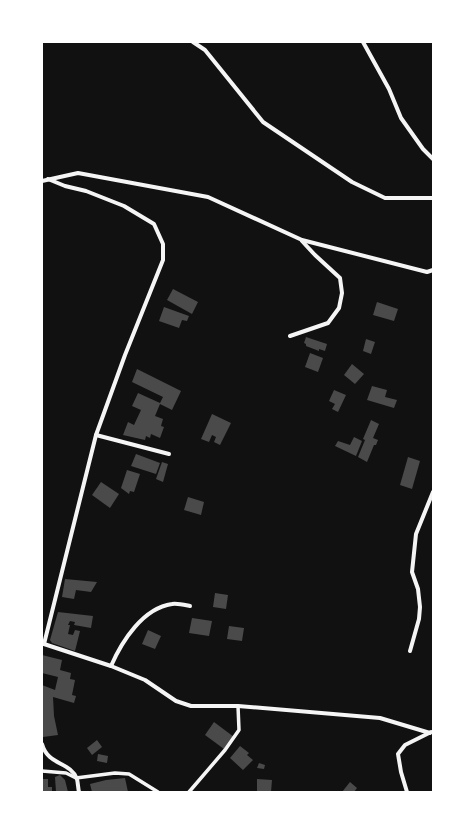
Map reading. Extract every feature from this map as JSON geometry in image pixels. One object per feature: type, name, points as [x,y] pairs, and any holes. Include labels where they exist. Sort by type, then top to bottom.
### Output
[{"type":"street","points":[[193,42],[205,50],[263,122],[352,182],[384,198],[433,198]]},
{"type":"street","points":[[363,42],[389,89],[401,118],[423,149],[433,160]]},
{"type":"street","points":[[42,182],[48,179],[78,172],[208,197],[302,240],[427,272],[433,270]]},
{"type":"street","points":[[48,179],[65,186],[86,191],[124,206],[154,224],[163,244],[163,260],[125,355],[96,435],[43,644],[111,666],[145,680],[176,701],[191,706],[238,706],[380,718],[432,732]]},
{"type":"street","points":[[290,336],[328,323],[339,308],[342,292],[340,278],[315,255],[302,240]]},
{"type":"street","points":[[96,435],[170,454]]},
{"type":"street","points":[[410,651],[419,619],[420,607],[418,589],[412,572],[416,534],[433,492]]},
{"type":"street","points":[[111,666],[120,647],[146,615],[160,608],[173,604],[190,606]]},
{"type":"street","points":[[189,792],[239,730],[238,706]]},
{"type":"street","points":[[407,792],[401,772],[398,754],[405,744],[432,732]]},
{"type":"street","points":[[42,744],[43,750],[49,758],[68,768],[76,778],[79,792]]},
{"type":"street","points":[[42,771],[66,773],[76,778],[115,773],[129,774],[158,792]]},
{"type":"building","points":[[173,289],[198,302],[192,314],[167,300]]},
{"type":"building","points":[[377,302],[398,309],[394,321],[373,315]]},
{"type":"building","points":[[164,307],[189,316],[187,321],[182,320],[179,328],[159,321]]},
{"type":"building","points":[[306,337],[327,344],[325,351],[319,349],[319,351],[306,346],[304,343]]},
{"type":"building","points":[[366,339],[375,342],[371,354],[363,351]]},
{"type":"building","points":[[310,353],[323,358],[318,372],[305,367]]},
{"type":"building","points":[[352,364],[364,374],[355,384],[344,375]]},
{"type":"building","points":[[137,369],[181,391],[172,410],[160,404],[155,416],[163,419],[161,426],[164,427],[160,438],[151,434],[150,438],[146,436],[145,440],[123,435],[128,422],[134,425],[141,410],[132,406],[138,393],[160,403],[163,397],[132,382]]},
{"type":"building","points":[[372,386],[387,390],[385,397],[397,400],[394,408],[367,400]]},
{"type":"building","points":[[334,390],[346,395],[338,412],[332,409],[335,404],[329,401]]},
{"type":"building","points":[[212,414],[231,423],[220,445],[214,442],[216,437],[212,435],[209,442],[201,439]]},
{"type":"building","points":[[371,420],[379,424],[373,438],[378,440],[376,445],[374,445],[367,462],[358,457],[365,440],[363,439]]},
{"type":"building","points":[[354,437],[362,441],[356,456],[335,446],[338,441],[350,445]]},
{"type":"building","points":[[136,454],[160,463],[156,474],[131,466]]},
{"type":"building","points":[[408,457],[420,461],[412,489],[400,485]]},
{"type":"building","points":[[162,462],[168,464],[163,482],[156,479]]},
{"type":"building","points":[[127,470],[140,474],[134,492],[130,491],[129,494],[121,488]]},
{"type":"building","points":[[101,482],[119,494],[110,508],[92,495]]},
{"type":"building","points":[[188,497],[204,502],[201,515],[184,510]]},
{"type":"building","points":[[65,579],[97,582],[91,592],[76,590],[74,599],[62,597]]},
{"type":"building","points":[[215,593],[228,595],[226,609],[213,607]]},
{"type":"building","points":[[58,612],[93,616],[91,628],[74,625],[75,622],[70,621],[68,625],[70,625],[68,634],[73,635],[75,630],[80,631],[75,651],[52,643],[50,640]]},
{"type":"building","points":[[192,618],[212,621],[209,636],[189,633]]},
{"type":"building","points":[[229,626],[244,628],[242,641],[227,639]]},
{"type":"building","points":[[148,630],[161,636],[155,649],[142,644]]},
{"type":"building","points":[[42,655],[62,660],[60,670],[71,673],[70,679],[75,680],[72,695],[76,696],[74,703],[53,697],[54,716],[58,735],[43,737],[42,685],[55,690],[58,677],[42,673]]},
{"type":"building","points":[[214,722],[234,737],[224,749],[205,735]]},
{"type":"building","points":[[97,740],[102,747],[92,755],[87,748]]},
{"type":"building","points":[[240,746],[249,753],[247,755],[253,760],[243,770],[230,758]]},
{"type":"building","points":[[98,754],[108,756],[107,763],[97,761]]},
{"type":"building","points":[[259,763],[265,765],[264,769],[257,768]]},
{"type":"building","points":[[60,775],[65,780],[68,792],[56,792],[55,777]]},
{"type":"building","points":[[125,778],[128,792],[92,792],[90,784],[106,780]]},
{"type":"building","points":[[42,779],[48,779],[48,787],[52,787],[52,792],[42,792]]},
{"type":"building","points":[[257,779],[272,780],[271,792],[257,792]]},
{"type":"building","points":[[350,782],[357,788],[354,792],[342,792]]}]
